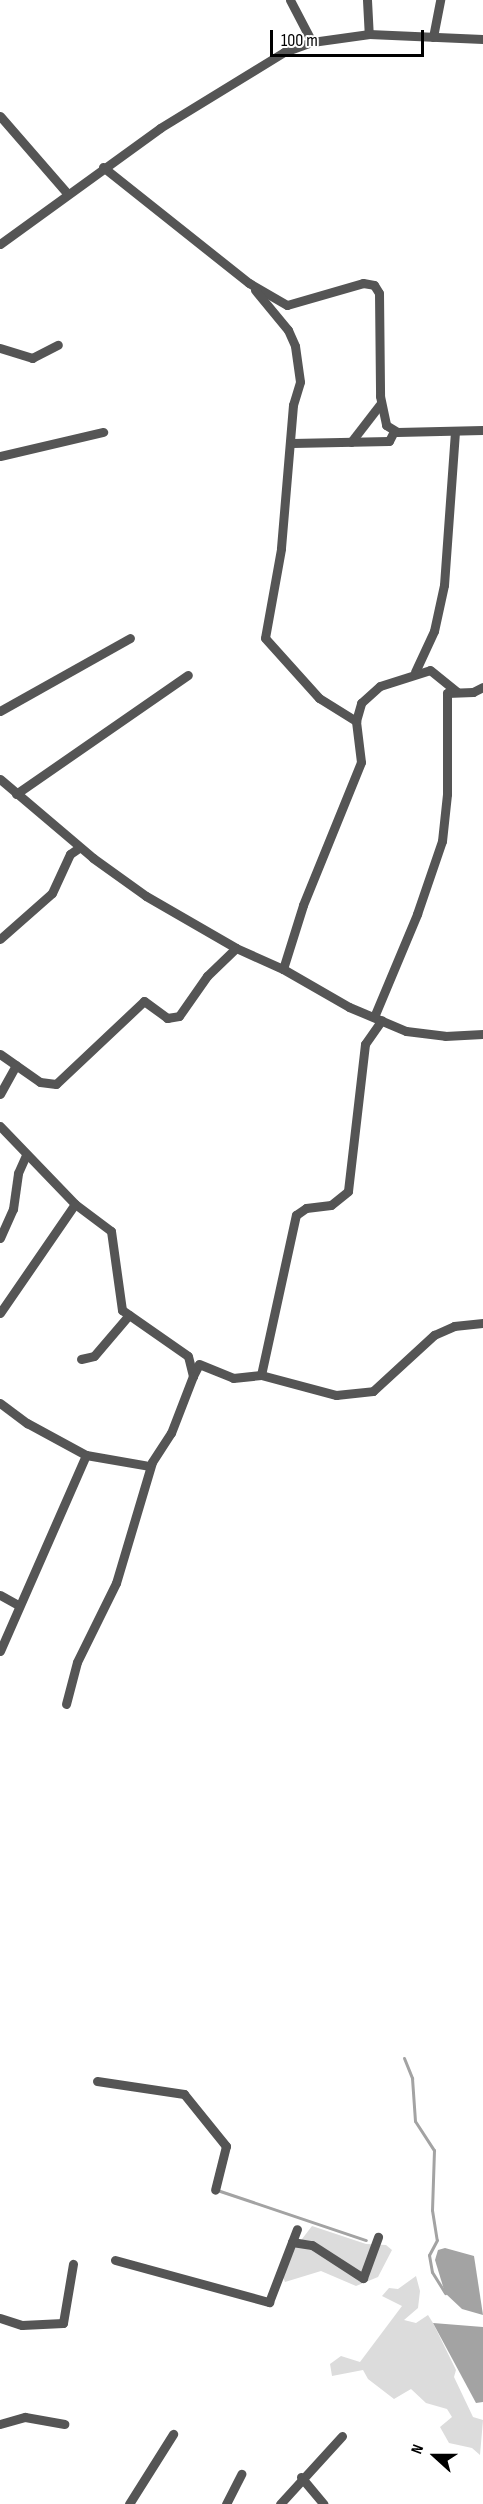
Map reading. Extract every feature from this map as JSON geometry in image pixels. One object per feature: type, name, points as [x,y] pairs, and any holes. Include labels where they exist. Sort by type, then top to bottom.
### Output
[{"type":"street","points":[[290,0],[312,42]]},
{"type":"street","points":[[367,0],[369,34]]},
{"type":"street","points":[[433,37],[440,0]]},
{"type":"street","points":[[0,244],[103,167],[261,63],[312,42],[369,34],[483,39]]},
{"type":"street","points":[[0,116],[67,193]]},
{"type":"street","points":[[103,167],[249,283],[286,305],[363,283],[374,285],[379,293],[381,403],[386,425],[394,431],[483,430]]},
{"type":"street","points":[[249,283],[288,330],[295,345],[300,382],[293,405],[292,443],[280,549],[265,638],[319,698],[356,721]]},
{"type":"street","points":[[0,348],[32,358],[58,345]]},
{"type":"street","points":[[351,442],[381,403]]},
{"type":"street","points":[[292,443],[388,441],[394,431]]},
{"type":"street","points":[[415,672],[434,631],[446,574],[455,431]]},
{"type":"street","points":[[0,456],[103,432]]},
{"type":"street","points":[[0,711],[130,638]]},
{"type":"street","points":[[283,969],[303,905],[361,762],[356,721],[361,703],[370,692],[415,672],[429,670],[457,692]]},
{"type":"street","points":[[16,794],[188,675]]},
{"type":"street","points":[[261,1375],[296,1215],[306,1208],[331,1205],[348,1191],[365,1044],[378,1018],[442,841],[447,794],[447,693],[473,692],[483,687]]},
{"type":"street","points":[[0,779],[79,848],[147,896],[236,948],[283,969],[378,1018],[426,1035],[483,1034]]},
{"type":"street","points":[[0,939],[52,893],[70,854],[79,848]]},
{"type":"street","points":[[0,1054],[40,1082],[56,1084],[144,1001],[167,1018],[179,1016],[207,976],[236,948]]},
{"type":"street","points":[[0,1094],[16,1065]]},
{"type":"street","points":[[0,1126],[75,1204],[111,1231],[122,1310],[188,1356],[193,1376]]},
{"type":"street","points":[[0,1238],[13,1209],[18,1173],[26,1155]]},
{"type":"street","points":[[0,1313],[75,1204]]},
{"type":"street","points":[[81,1359],[94,1356],[129,1315]]},
{"type":"street","points":[[66,1704],[77,1662],[116,1583],[150,1466],[171,1432],[199,1364],[241,1379],[261,1375],[336,1395],[373,1390],[434,1335],[463,1324],[483,1323]]},
{"type":"street","points":[[0,1403],[27,1423],[86,1455],[150,1466]]},
{"type":"street","points":[[0,1651],[18,1605],[86,1455]]},
{"type":"street","points":[[0,1595],[18,1605]]},
{"type":"street","points":[[97,2081],[184,2094],[226,2146],[215,2190]]},
{"type":"street","points":[[116,2260],[269,2302],[297,2229]]},
{"type":"street","points":[[292,2242],[312,2245],[363,2278],[378,2237]]},
{"type":"street","points":[[0,2318],[22,2325],[63,2323],[73,2264]]},
{"type":"street","points":[[0,2424],[25,2417],[64,2424]]},
{"type":"street","points":[[129,2504],[173,2434]]},
{"type":"street","points":[[280,2504],[301,2477],[342,2436]]},
{"type":"street","points":[[226,2504],[241,2474]]},
{"type":"street","points":[[301,2477],[324,2504]]},
{"type":"shaded area","points":[[312,2226],[366,2244],[386,2245],[392,2250],[378,2277],[356,2286],[321,2271],[285,2282],[279,2269]]},
{"type":"shaded area","points":[[445,2248],[474,2256],[483,2315],[462,2309],[445,2293],[435,2260],[438,2250]]},
{"type":"shaded area","points":[[416,2276],[420,2291],[418,2308],[404,2320],[416,2323],[428,2315],[433,2323],[456,2370],[454,2377],[473,2417],[483,2420],[480,2455],[472,2448],[449,2443],[440,2427],[452,2417],[447,2409],[426,2403],[411,2389],[394,2399],[368,2379],[363,2370],[332,2376],[330,2364],[341,2356],[360,2362],[402,2306],[382,2296],[389,2288],[398,2289]]},
{"type":"shaded area","points":[[433,2323],[483,2327],[483,2402],[476,2403]]},
{"type":"waterway","points":[[404,2058],[412,2078],[415,2121],[434,2150],[432,2210],[437,2240],[429,2255],[432,2272],[445,2293]]},
{"type":"waterway","points":[[217,2190],[366,2240]]}]
